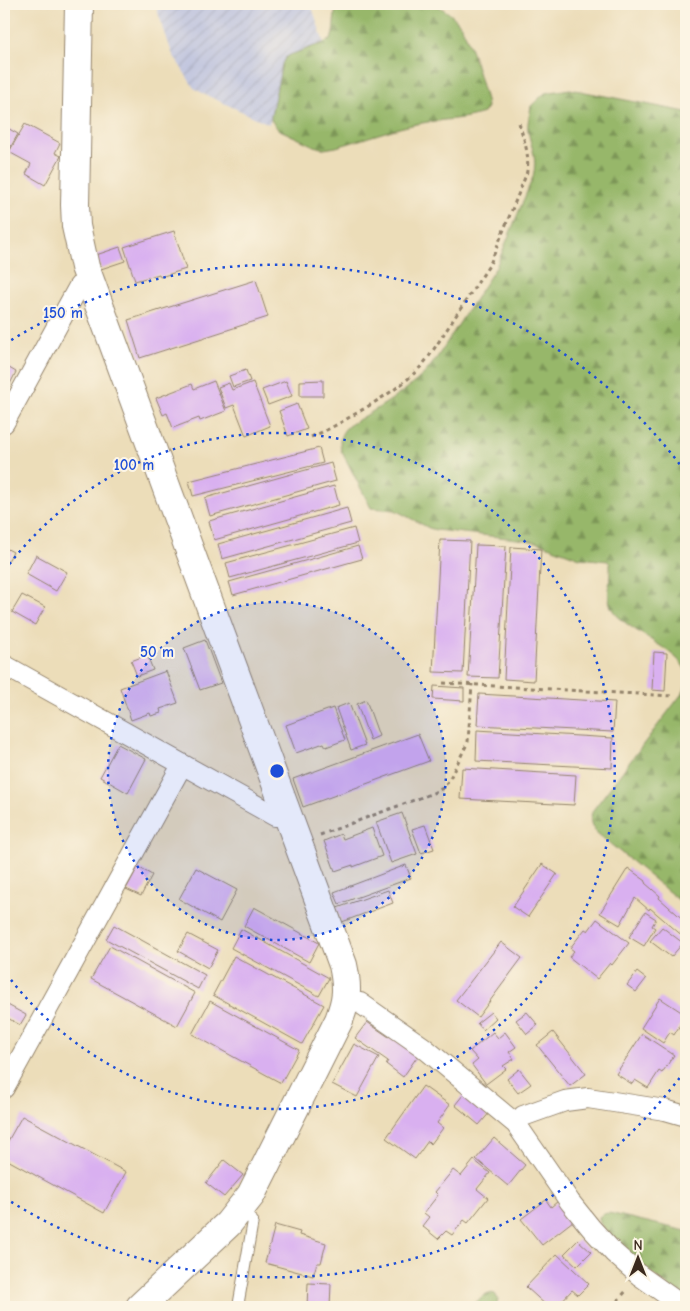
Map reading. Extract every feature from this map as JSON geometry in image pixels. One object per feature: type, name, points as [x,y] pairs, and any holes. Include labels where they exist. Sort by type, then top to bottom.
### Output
[{"type":"street","points":[[79,4],[75,205],[79,246],[90,282],[343,965],[347,984],[346,1002],[339,1020],[260,1180],[240,1210],[140,1307]]},
{"type":"street","points":[[4,423],[79,286],[90,282]]},
{"type":"street","points":[[4,665],[275,816],[286,812]]},
{"type":"street","points":[[4,1088],[182,765]]},
{"type":"street","points":[[346,1002],[360,1003],[423,1047],[516,1124],[570,1202],[591,1228],[639,1276],[684,1307]]},
{"type":"street","points":[[516,1124],[523,1116],[565,1101],[588,1098],[665,1110],[686,1116]]},
{"type":"lane","points":[[240,1210],[253,1221],[240,1301],[241,1307]]},
{"type":"path","points":[[311,436],[340,423],[394,390],[420,369],[430,355],[490,264],[526,175],[529,165],[528,155],[520,123]]},
{"type":"path","points":[[442,683],[673,696]]},
{"type":"path","points":[[298,843],[433,794],[443,788],[468,742],[472,684]]},
{"type":"shaded area","points":[[155,4],[311,4],[324,43],[290,55],[282,64],[269,124],[194,88],[172,53]]},
{"type":"green space","points":[[336,4],[435,4],[448,12],[459,23],[471,49],[486,100],[487,107],[483,113],[411,125],[324,149],[278,129],[271,120],[271,115],[282,64],[285,58],[290,55],[331,40]]},
{"type":"green space","points":[[570,89],[686,112],[686,672],[682,664],[673,656],[626,623],[611,607],[609,597],[610,564],[608,561],[580,558],[540,543],[526,540],[436,530],[395,510],[371,508],[341,450],[341,437],[348,426],[398,395],[425,373],[496,267],[533,177],[534,158],[528,127],[531,106],[545,93]]},
{"type":"green space","points":[[686,684],[686,906],[597,833],[592,825],[591,817],[593,810],[684,691]]},
{"type":"green space","points":[[609,1213],[686,1231],[686,1299],[640,1264],[599,1222],[599,1217]]},
{"type":"green space","points":[[489,1293],[495,1294],[498,1299],[496,1307],[471,1307],[484,1295]]},
{"type":"building","points":[[25,124],[60,143],[55,153],[61,156],[45,185],[26,174],[31,164],[9,152]]},
{"type":"building","points":[[4,126],[18,134],[4,159]]},
{"type":"building","points":[[174,231],[186,269],[160,277],[159,274],[135,281],[124,247]]},
{"type":"building","points":[[120,247],[125,261],[101,269],[96,255]]},
{"type":"building","points":[[256,280],[268,317],[140,358],[128,320]]},
{"type":"building","points":[[4,365],[16,372],[9,386],[4,383]]},
{"type":"building","points":[[246,370],[250,381],[233,387],[229,376]]},
{"type":"building","points":[[323,380],[323,396],[300,396],[300,381]]},
{"type":"building","points":[[214,381],[226,411],[200,421],[199,418],[173,428],[167,413],[163,415],[156,398],[192,384],[194,389]]},
{"type":"building","points":[[286,381],[292,396],[268,405],[262,390]]},
{"type":"building","points":[[253,382],[270,426],[246,436],[234,405],[226,408],[218,387],[229,383],[232,390]]},
{"type":"building","points":[[297,404],[307,429],[288,436],[279,411]]},
{"type":"building","points":[[319,448],[323,463],[193,496],[189,481]]},
{"type":"building","points":[[331,463],[336,481],[210,516],[205,498]]},
{"type":"building","points":[[334,486],[339,505],[214,540],[209,521]]},
{"type":"building","points":[[347,508],[351,523],[222,559],[218,544]]},
{"type":"building","points":[[354,528],[358,543],[230,578],[226,563]]},
{"type":"building","points":[[440,540],[470,541],[463,673],[433,672]]},
{"type":"building","points":[[476,545],[506,546],[498,678],[468,677]]},
{"type":"building","points":[[358,546],[362,559],[233,595],[229,582]]},
{"type":"building","points":[[4,547],[13,552],[4,568]]},
{"type":"building","points":[[511,547],[541,549],[534,681],[504,679]]},
{"type":"building","points":[[36,555],[67,572],[56,591],[26,574]]},
{"type":"building","points":[[22,595],[45,607],[35,625],[12,612]]},
{"type":"building","points":[[205,640],[221,683],[200,690],[184,648]]},
{"type":"building","points":[[654,652],[667,653],[665,691],[652,690]]},
{"type":"building","points":[[147,655],[153,670],[137,676],[131,661]]},
{"type":"building","points":[[166,671],[178,703],[160,709],[161,713],[151,716],[150,713],[131,720],[120,688]]},
{"type":"building","points":[[434,686],[464,688],[464,701],[433,699]]},
{"type":"building","points":[[479,694],[615,702],[613,732],[477,725]]},
{"type":"building","points":[[366,700],[379,736],[370,740],[357,704]]},
{"type":"building","points":[[349,703],[365,745],[351,750],[336,708]]},
{"type":"building","points":[[333,708],[345,740],[326,747],[324,743],[296,753],[286,725]]},
{"type":"building","points":[[477,730],[613,738],[612,768],[476,761]]},
{"type":"building","points":[[418,734],[429,761],[303,807],[293,779]]},
{"type":"building","points":[[118,744],[146,759],[128,793],[100,777]]},
{"type":"building","points":[[462,768],[576,775],[574,805],[460,799]]},
{"type":"building","points":[[402,813],[417,854],[391,863],[376,822]]},
{"type":"building","points":[[425,825],[434,849],[421,853],[412,829]]},
{"type":"building","points":[[372,828],[382,856],[353,867],[353,865],[335,871],[324,841],[341,834],[343,839]]},
{"type":"building","points":[[542,864],[557,874],[528,917],[513,907]]},
{"type":"building","points":[[406,865],[411,878],[339,904],[334,892]]},
{"type":"building","points":[[138,867],[152,875],[141,896],[126,889]]},
{"type":"building","points":[[196,868],[237,890],[220,922],[179,899]]},
{"type":"building","points":[[628,868],[646,881],[645,883],[660,896],[659,898],[686,922],[685,938],[650,908],[649,910],[635,898],[620,925],[600,913]]},
{"type":"building","points":[[388,890],[393,903],[342,922],[337,908]]},
{"type":"building","points":[[254,907],[319,943],[309,962],[244,926]]},
{"type":"building","points":[[645,912],[656,919],[652,926],[655,928],[644,946],[629,937]]},
{"type":"building","points":[[597,919],[629,943],[612,965],[610,963],[597,979],[569,957],[574,951],[570,948],[585,929],[588,931]]},
{"type":"building","points":[[114,925],[205,975],[198,989],[106,939]]},
{"type":"building","points":[[662,927],[683,943],[671,957],[650,941]]},
{"type":"building","points":[[241,929],[329,978],[319,996],[231,948]]},
{"type":"building","points":[[188,934],[218,950],[208,968],[178,951]]},
{"type":"building","points":[[501,942],[522,958],[478,1017],[456,1000]]},
{"type":"building","points":[[110,946],[195,993],[177,1026],[91,979]]},
{"type":"building","points":[[234,956],[324,1005],[302,1044],[213,995]]},
{"type":"building","points":[[637,972],[646,979],[636,992],[627,985]]},
{"type":"building","points":[[660,998],[686,1015],[674,1035],[670,1032],[663,1043],[641,1028]]},
{"type":"building","points":[[210,1001],[299,1050],[281,1083],[192,1034]]},
{"type":"building","points":[[4,1003],[26,1015],[20,1025],[4,1016]]},
{"type":"building","points":[[491,1012],[496,1018],[483,1030],[477,1023]]},
{"type":"building","points":[[527,1012],[538,1025],[527,1034],[516,1020]]},
{"type":"building","points":[[367,1022],[389,1037],[392,1034],[419,1054],[403,1077],[386,1064],[388,1061],[355,1038]]},
{"type":"building","points":[[493,1032],[498,1038],[505,1032],[516,1047],[509,1052],[514,1059],[503,1066],[506,1069],[486,1084],[472,1065],[478,1060],[470,1051]]},
{"type":"building","points":[[553,1032],[586,1074],[570,1086],[537,1045]]},
{"type":"building","points":[[642,1034],[674,1055],[662,1073],[659,1071],[648,1088],[635,1080],[632,1084],[616,1074]]},
{"type":"building","points":[[354,1044],[379,1057],[357,1097],[332,1084]]},
{"type":"building","points":[[519,1069],[531,1084],[518,1093],[507,1079]]},
{"type":"building","points":[[423,1086],[450,1105],[437,1123],[443,1128],[431,1144],[428,1141],[415,1159],[386,1138]]},
{"type":"building","points":[[467,1090],[491,1111],[479,1125],[455,1105]]},
{"type":"building","points":[[22,1116],[126,1172],[104,1213],[4,1158],[4,1148]]},
{"type":"building","points":[[494,1138],[525,1165],[508,1186],[476,1159]]},
{"type":"building","points":[[224,1160],[243,1175],[224,1197],[206,1183]]},
{"type":"building","points":[[474,1160],[490,1173],[477,1189],[488,1198],[468,1223],[464,1220],[452,1235],[446,1231],[438,1239],[422,1226],[429,1217],[424,1213],[438,1195],[435,1192],[453,1170],[461,1176]]},
{"type":"building","points":[[546,1200],[551,1207],[558,1201],[573,1221],[542,1245],[521,1219]]},
{"type":"building","points":[[275,1225],[300,1232],[299,1235],[326,1243],[321,1263],[317,1263],[313,1276],[265,1263]]},
{"type":"building","points":[[578,1240],[591,1252],[577,1266],[564,1254]]},
{"type":"building","points":[[557,1254],[589,1284],[578,1295],[572,1290],[556,1307],[548,1307],[526,1287]]},
{"type":"building","points":[[308,1283],[331,1284],[330,1307],[307,1307]]}]
